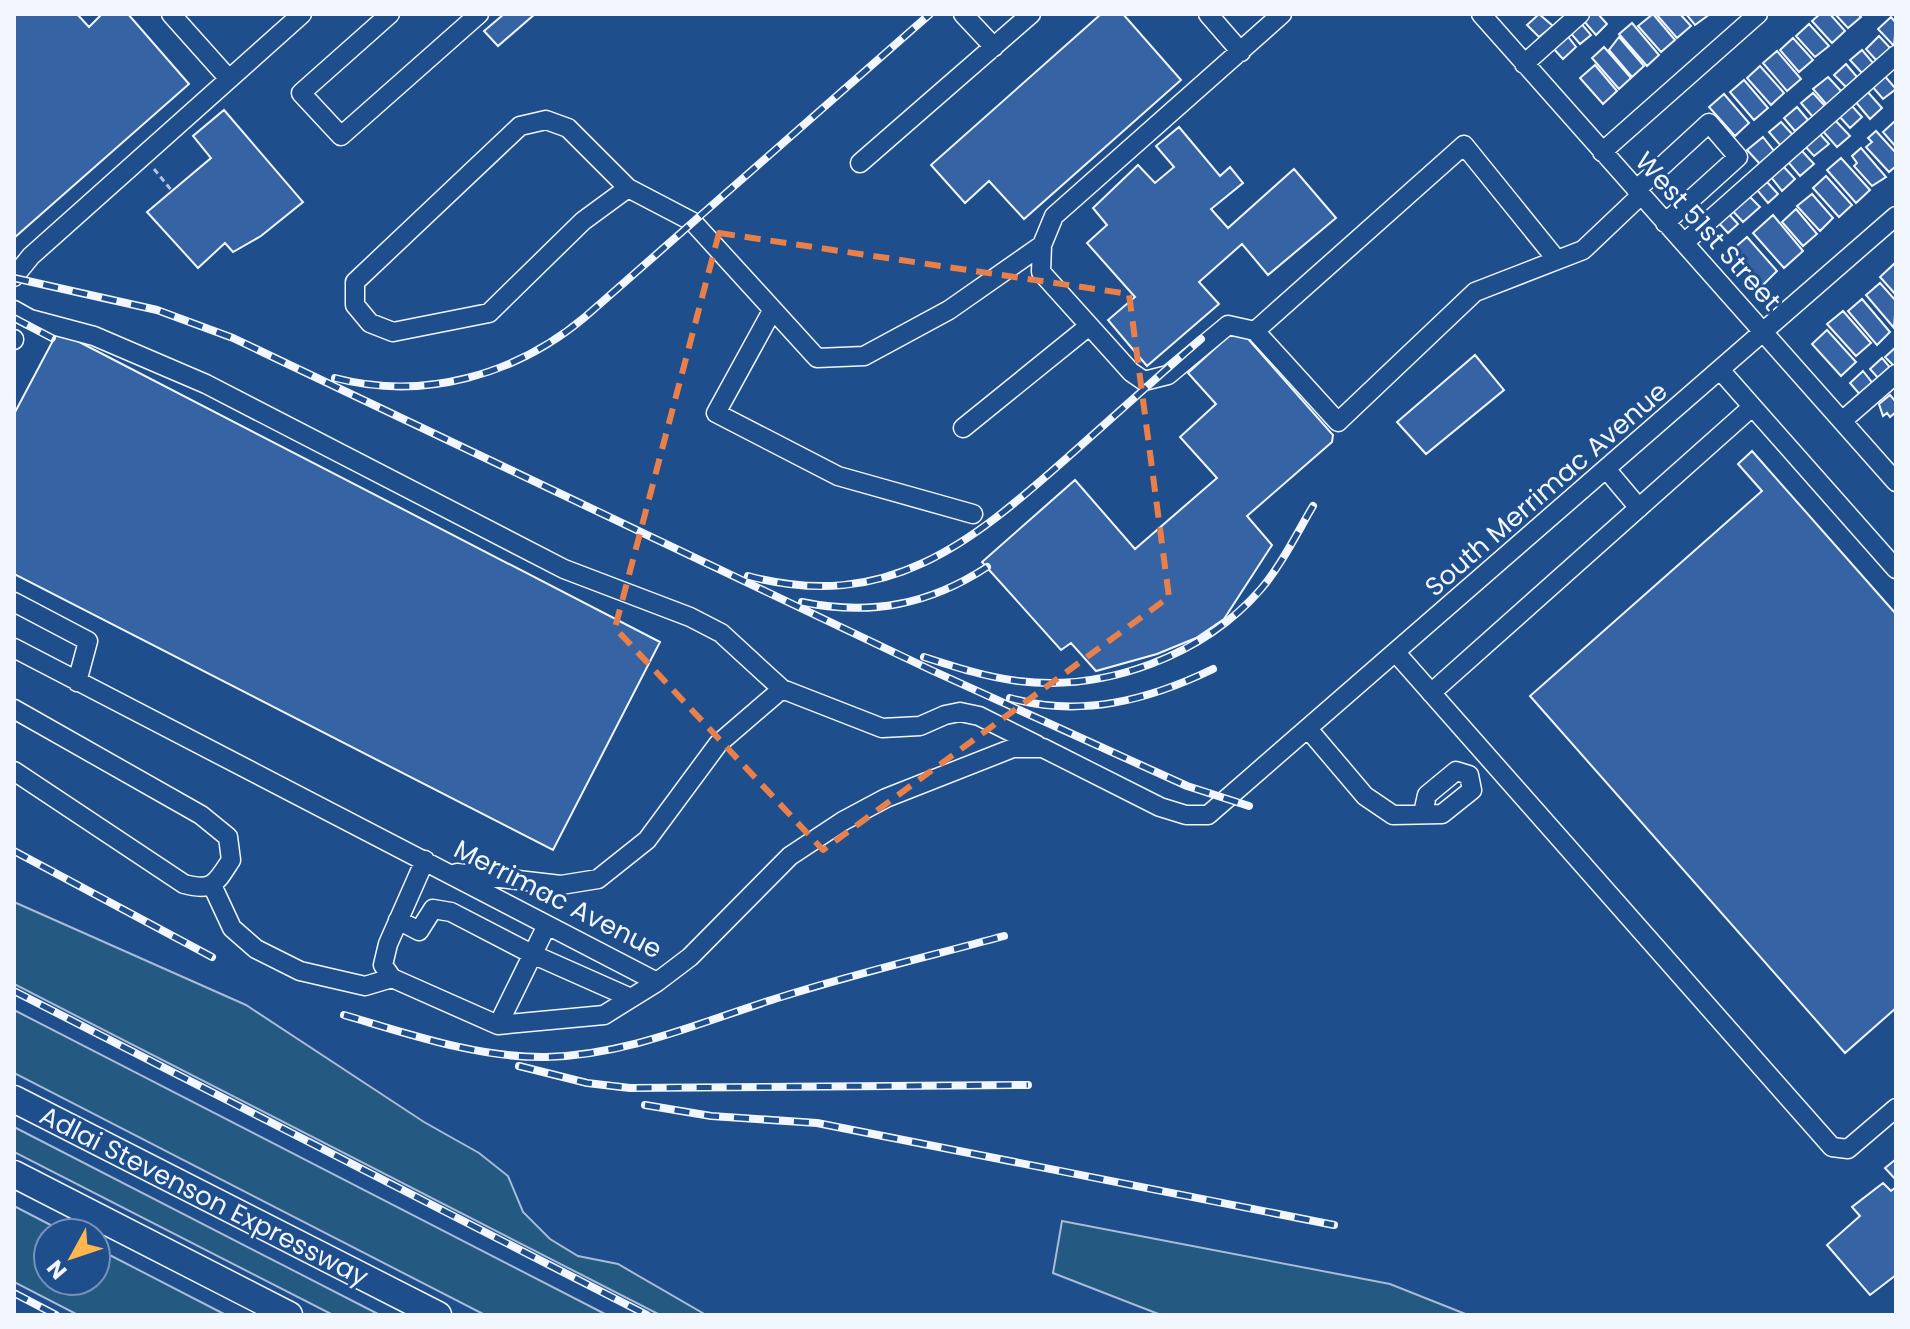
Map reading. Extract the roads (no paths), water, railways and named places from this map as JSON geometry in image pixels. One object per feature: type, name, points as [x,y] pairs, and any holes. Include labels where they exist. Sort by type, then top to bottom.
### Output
[{"type":"highway","name":"Adlai Stevenson Expressway","points":[[14,1099],[438,1315]]},
{"type":"highway","points":[[14,1174],[289,1315]]},
{"type":"street","points":[[171,14],[229,79]]},
{"type":"street","points":[[14,277],[31,256],[302,14]]},
{"type":"street","points":[[390,14],[301,93],[341,136],[469,17]]},
{"type":"street","points":[[963,14],[994,47]]},
{"type":"street","points":[[860,163],[1031,14]]},
{"type":"street","points":[[1208,14],[1241,52]]},
{"type":"street","points":[[1282,14],[1054,216],[1042,245],[1041,272],[1144,381],[1168,375],[1228,325],[1255,331],[1338,422],[1475,292],[1583,250],[1709,123],[1738,157],[1665,223]]},
{"type":"street","name":"West 51st Street","points":[[1481,14],[1896,482]]},
{"type":"street","points":[[1524,64],[1580,14]]},
{"type":"street","points":[[1602,152],[1758,14]]},
{"type":"street","points":[[1684,243],[1896,55]]},
{"type":"street","points":[[628,188],[583,221],[489,313],[393,332],[370,323],[355,305],[355,282],[520,126],[546,120],[568,128],[628,188],[693,222],[817,358],[864,356],[949,310],[1042,245]]},
{"type":"street","points":[[1255,331],[1464,145],[1557,260]]},
{"type":"street","name":"South Merrimac Avenue","points":[[1043,748],[1160,807],[1186,815],[1208,815],[1397,654],[1896,216]]},
{"type":"street","points":[[14,310],[30,319],[94,336],[206,384],[564,569],[690,617],[721,633],[782,689],[882,728],[920,726],[960,712],[979,716],[1043,748]]},
{"type":"street","points":[[772,311],[716,413],[838,476],[973,514]]},
{"type":"street","points":[[963,428],[1089,326]]},
{"type":"street","points":[[1721,371],[1896,569]]},
{"type":"street","points":[[1842,421],[1896,374]]},
{"type":"street","points":[[1431,693],[1752,407]]},
{"type":"street","points":[[1607,470],[1639,508]]},
{"type":"street","points":[[14,602],[88,641],[77,682]]},
{"type":"street","name":"Merrimac Avenue","points":[[14,648],[657,982],[690,957],[790,856],[843,821],[886,798],[1013,748],[1043,748]]},
{"type":"street","points":[[1397,654],[1832,1147],[1848,1149],[1896,1108]]},
{"type":"street","points":[[446,871],[561,885],[598,879],[647,840],[718,744],[782,689]]},
{"type":"street","points":[[14,709],[201,815],[228,837],[231,860],[212,885],[203,889],[184,884],[14,771]]},
{"type":"street","points":[[1309,730],[1358,788],[1378,807],[1393,815],[1442,814],[1472,790],[1469,775],[1488,759]]},
{"type":"street","points":[[425,860],[398,920],[383,965],[392,978],[498,1025],[604,1015],[657,982]]},
{"type":"street","points":[[212,885],[232,928],[256,949],[300,971],[365,986],[392,978]]},
{"type":"street","points":[[398,920],[419,931],[433,909],[451,912],[532,954],[631,998]]},
{"type":"street","points":[[498,1025],[547,925]]},
{"type":"railway","points":[[335,378],[402,386],[468,378],[499,368],[558,337],[585,317],[930,14]]},
{"type":"railway","points":[[14,278],[157,310],[233,338],[931,670],[1187,786],[1249,806]]},
{"type":"railway","points":[[14,318],[52,338]]},
{"type":"railway","points":[[748,576],[798,585],[843,585],[885,577],[924,563],[997,517],[1201,339]]},
{"type":"railway","points":[[924,657],[994,677],[1051,683],[1085,681],[1151,664],[1211,633],[1238,612],[1269,579],[1313,506]]},
{"type":"railway","points":[[802,602],[851,608],[898,604],[943,590],[987,567]]},
{"type":"railway","points":[[1010,698],[1063,706],[1114,703],[1164,689],[1213,669]]},
{"type":"railway","points":[[14,851],[212,957]]},
{"type":"railway","points":[[344,1015],[419,1037],[495,1054],[577,1055],[665,1035],[809,989],[1004,936]]},
{"type":"railway","points":[[14,991],[647,1315]]},
{"type":"railway","points":[[519,1066],[587,1083],[630,1088],[1028,1085]]},
{"type":"railway","points":[[645,1105],[711,1116],[817,1123],[1334,1225]]},
{"type":"railway","points":[[14,1293],[56,1315]]}]
